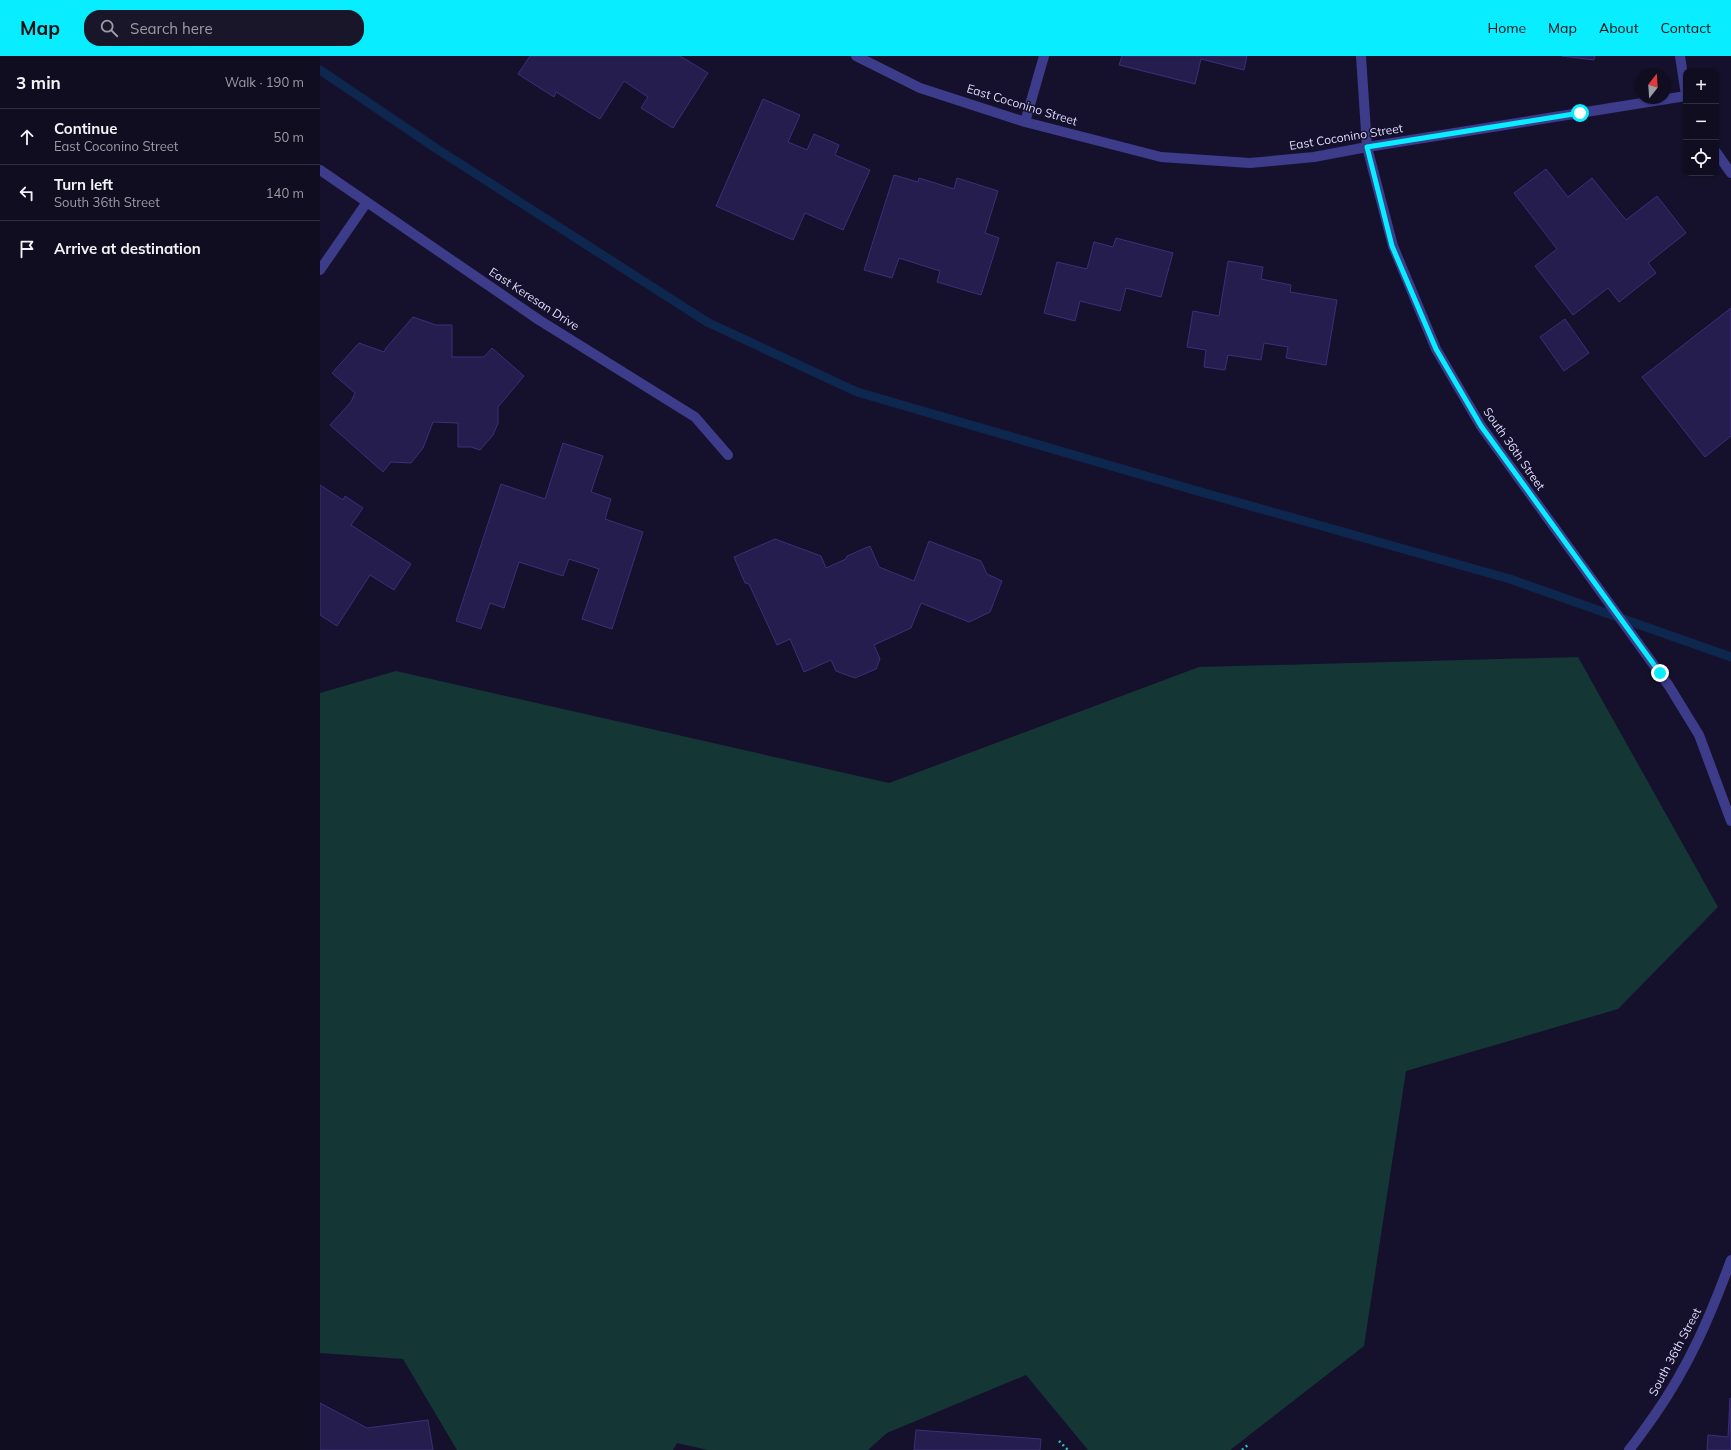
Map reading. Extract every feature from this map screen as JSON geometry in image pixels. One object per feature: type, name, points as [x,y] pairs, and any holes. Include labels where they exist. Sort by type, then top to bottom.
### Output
[{"type":"street","name":"East Coconino Street","points":[[856,56],[920,88],[1025,122],[1161,157],[1250,163],[1314,157],[1683,95]]},
{"type":"street","points":[[1025,122],[1044,56]]},
{"type":"street","name":"South 36th Street","points":[[1361,56],[1367,147],[1392,246],[1436,349],[1481,426],[1540,510],[1669,686],[1700,735],[1731,821]]},
{"type":"street","points":[[1680,56],[1683,76]]},
{"type":"street","points":[[1719,156],[1731,173]]},
{"type":"street","name":"East Keresan Drive","points":[[320,170],[539,320],[696,417],[728,454]]},
{"type":"street","points":[[320,270],[367,202]]},
{"type":"street","name":"South 36th Street","points":[[1629,1450],[1669,1395],[1692,1354],[1711,1314],[1731,1260]]},
{"type":"path","points":[[1059,1441],[1068,1450]]},
{"type":"path","points":[[1242,1450],[1249,1444]]},
{"type":"green space","points":[[1578,657],[1718,907],[1618,1009],[1406,1071],[1364,1346],[1230,1450],[1088,1450],[1026,1375],[887,1433],[868,1450],[708,1450],[677,1443],[673,1450],[457,1450],[403,1359],[320,1353],[320,693],[396,671],[889,783],[1199,667]]},
{"type":"building","points":[[530,56],[680,56],[708,73],[673,128],[641,108],[648,97],[624,81],[600,119],[556,92],[554,97],[518,74]]},
{"type":"building","points":[[1122,56],[1247,56],[1244,70],[1201,59],[1195,84],[1119,65]]},
{"type":"building","points":[[1562,56],[1595,56],[1594,60]]},
{"type":"building","points":[[763,99],[800,115],[788,142],[807,150],[814,134],[839,145],[835,155],[870,170],[843,230],[805,213],[793,240],[716,206]]},
{"type":"building","points":[[1546,169],[1568,197],[1592,178],[1626,220],[1657,196],[1686,233],[1648,263],[1656,273],[1619,302],[1608,288],[1573,315],[1535,266],[1557,249],[1514,193]]},
{"type":"building","points":[[894,175],[918,182],[919,178],[954,189],[957,178],[998,191],[985,233],[999,238],[981,295],[937,282],[940,271],[899,258],[892,278],[864,270]]},
{"type":"building","points":[[1116,238],[1173,253],[1161,297],[1126,288],[1120,311],[1080,301],[1075,321],[1044,313],[1057,262],[1087,269],[1094,242],[1113,247]]},
{"type":"building","points":[[1228,261],[1263,267],[1261,279],[1291,285],[1290,292],[1337,300],[1326,365],[1286,358],[1288,347],[1264,343],[1261,360],[1228,355],[1225,370],[1204,367],[1206,350],[1187,347],[1193,311],[1219,316]]},
{"type":"building","points":[[1731,308],[1731,436],[1705,457],[1642,377]]},
{"type":"building","points":[[413,317],[436,325],[452,325],[452,357],[484,357],[492,348],[524,376],[498,407],[498,423],[493,435],[480,450],[471,447],[458,447],[458,423],[433,422],[423,448],[411,463],[391,462],[383,472],[330,425],[351,402],[355,393],[332,373],[359,343],[384,352]]},
{"type":"building","points":[[1565,319],[1589,353],[1564,371],[1540,337]]},
{"type":"building","points":[[563,443],[603,456],[591,492],[611,499],[605,519],[643,532],[612,629],[582,619],[599,569],[569,559],[563,576],[519,562],[504,608],[490,603],[481,629],[456,621],[501,484],[545,499]]},
{"type":"building","points":[[320,485],[343,500],[345,496],[363,508],[351,525],[411,564],[394,590],[370,575],[337,626],[320,615]]},
{"type":"building","points":[[775,539],[821,556],[826,568],[846,559],[847,556],[870,546],[879,567],[914,581],[929,541],[981,561],[987,574],[1002,581],[990,612],[969,622],[921,603],[911,628],[874,645],[880,659],[876,669],[855,678],[836,671],[831,660],[804,672],[790,639],[777,645],[749,584],[745,583],[734,557]]},
{"type":"building","points":[[1730,1398],[1731,1450],[1707,1450],[1708,1435],[1728,1437]]},
{"type":"building","points":[[320,1403],[367,1428],[428,1420],[433,1450],[320,1450]]},
{"type":"building","points":[[916,1430],[1041,1439],[1040,1450],[914,1450]]},
{"type":"waterway","points":[[320,70],[437,149],[707,322],[857,392],[1201,492],[1510,579],[1731,657]]},
{"type":"route","points":[[1580,113],[1367,147],[1392,246],[1436,349],[1481,426],[1540,510],[1660,673]]}]
